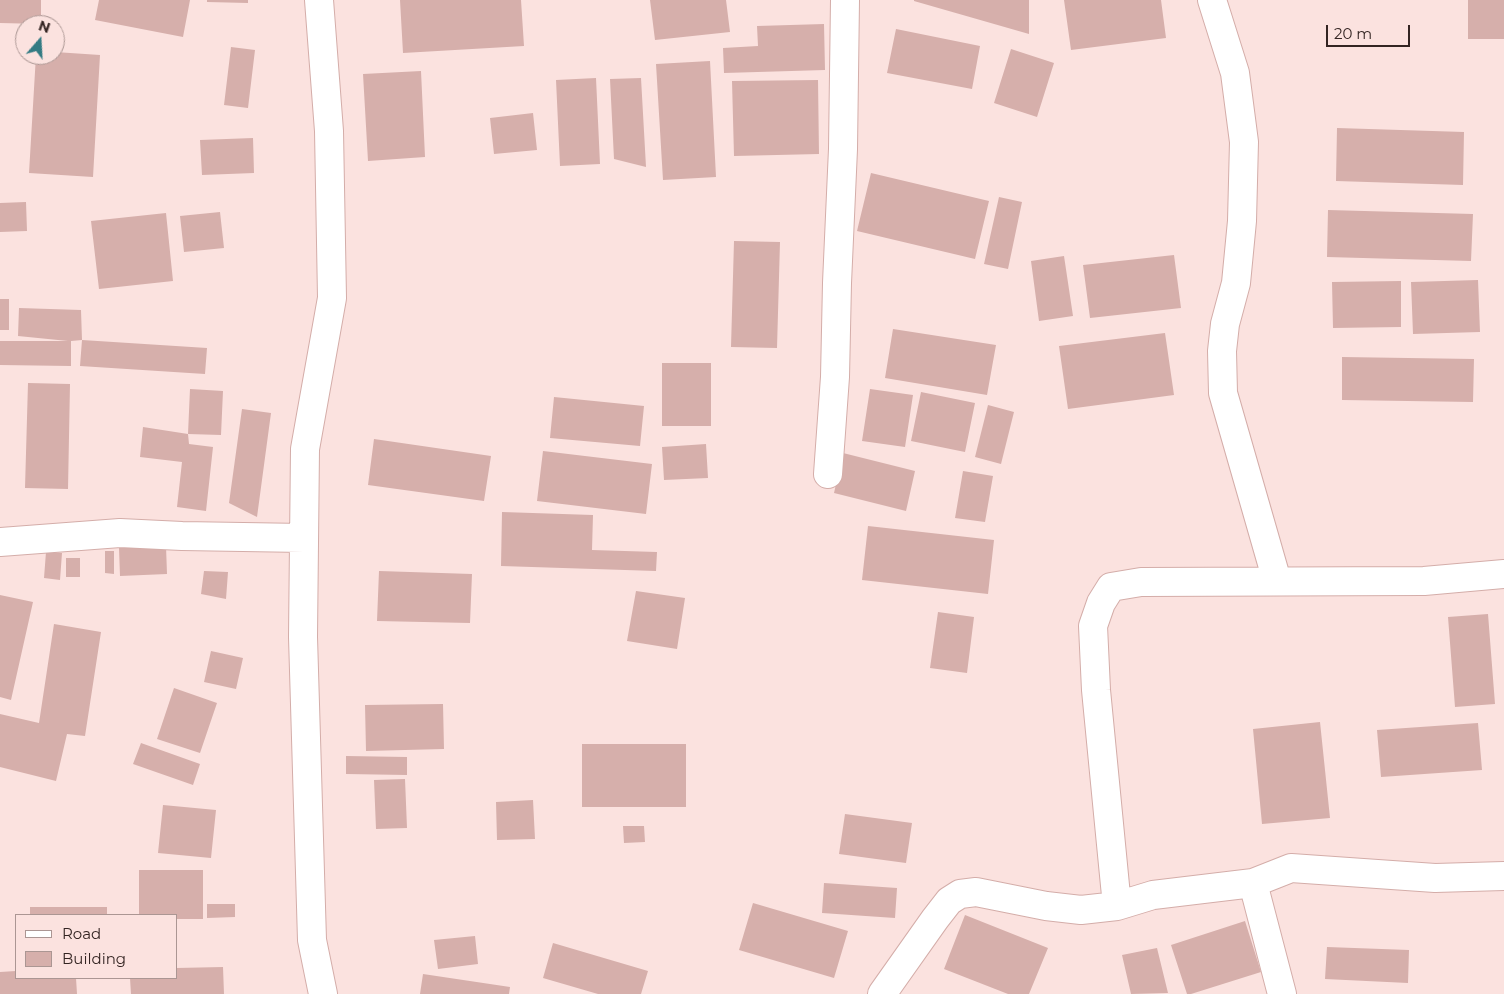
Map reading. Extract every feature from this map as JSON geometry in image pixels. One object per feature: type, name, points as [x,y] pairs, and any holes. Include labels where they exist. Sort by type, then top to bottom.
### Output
[{"type":"street","points":[[319,0],[329,131],[332,298],[305,449],[303,637],[312,940],[323,994]]},
{"type":"street","points":[[828,474],[835,377],[843,149],[845,0]]},
{"type":"street","points":[[1212,0],[1235,73],[1244,142],[1242,221],[1236,283],[1225,324],[1222,351],[1223,393],[1278,581]]},
{"type":"street","points":[[0,542],[120,533],[304,538]]},
{"type":"street","points":[[1117,906],[1096,690],[1093,626],[1101,603],[1111,587],[1141,582],[1424,581],[1504,574]]},
{"type":"street","points":[[882,994],[949,901],[960,894],[976,892],[1046,906],[1081,910],[1117,906],[1153,895],[1253,883],[1291,868],[1435,878],[1504,876]]},
{"type":"street","points":[[1253,883],[1282,994]]},
{"type":"building","points":[[0,0],[41,0],[41,15],[15,15],[15,23],[0,23]]},
{"type":"building","points":[[99,0],[190,0],[183,37],[95,20]]},
{"type":"building","points":[[207,0],[248,0],[248,3],[207,2]]},
{"type":"building","points":[[400,0],[521,0],[524,46],[403,53]]},
{"type":"building","points":[[650,0],[726,0],[730,32],[655,40]]},
{"type":"building","points":[[1029,0],[1029,34],[914,1]]},
{"type":"building","points":[[1064,0],[1161,0],[1166,38],[1071,50]]},
{"type":"building","points":[[1468,0],[1504,0],[1504,39],[1468,39]]},
{"type":"building","points":[[824,24],[825,70],[724,73],[723,48],[758,46],[757,26]]},
{"type":"building","points":[[896,29],[980,46],[972,89],[887,73]]},
{"type":"building","points":[[231,47],[255,50],[248,108],[224,105]]},
{"type":"building","points":[[1011,49],[1054,63],[1037,117],[994,103]]},
{"type":"building","points":[[65,53],[100,55],[93,177],[29,173],[35,65],[65,65]]},
{"type":"building","points":[[710,61],[716,177],[663,180],[656,64]]},
{"type":"building","points":[[421,71],[425,157],[368,161],[363,74]]},
{"type":"building","points":[[596,78],[600,164],[560,166],[556,80]]},
{"type":"building","points":[[641,78],[646,167],[614,159],[610,79]]},
{"type":"building","points":[[818,80],[819,154],[734,156],[732,81]]},
{"type":"building","points":[[533,113],[537,150],[494,154],[490,118]]},
{"type":"building","points":[[1337,128],[1464,132],[1463,185],[1336,181]]},
{"type":"building","points":[[253,138],[254,173],[202,175],[200,140]]},
{"type":"building","points":[[871,173],[989,201],[975,259],[857,231]]},
{"type":"building","points":[[999,197],[1022,202],[1008,269],[984,264]]},
{"type":"building","points":[[26,202],[27,231],[0,232],[0,203]]},
{"type":"building","points":[[1328,210],[1473,214],[1471,261],[1327,257]]},
{"type":"building","points":[[220,212],[224,248],[184,252],[180,216]]},
{"type":"building","points":[[166,213],[173,281],[99,289],[91,221]]},
{"type":"building","points":[[734,241],[780,242],[777,348],[731,347]]},
{"type":"building","points":[[1174,255],[1181,308],[1090,318],[1083,265]]},
{"type":"building","points":[[1064,256],[1073,316],[1039,321],[1031,261]]},
{"type":"building","points":[[1478,280],[1480,332],[1413,334],[1411,282]]},
{"type":"building","points":[[1401,281],[1401,327],[1333,328],[1332,282]]},
{"type":"building","points":[[0,299],[9,299],[9,330],[0,330]]},
{"type":"building","points":[[19,308],[81,310],[82,340],[71,341],[71,366],[0,365],[0,341],[68,341],[18,336]]},
{"type":"building","points":[[893,329],[996,345],[987,395],[885,378]]},
{"type":"building","points":[[1165,333],[1174,395],[1068,409],[1059,346]]},
{"type":"building","points":[[82,340],[207,348],[205,374],[80,366]]},
{"type":"building","points":[[1342,357],[1474,359],[1473,402],[1342,400]]},
{"type":"building","points":[[662,363],[711,363],[711,426],[662,426]]},
{"type":"building","points":[[28,383],[70,384],[68,489],[25,488]]},
{"type":"building","points":[[190,389],[223,391],[221,435],[188,434]]},
{"type":"building","points":[[870,389],[913,395],[905,447],[862,441]]},
{"type":"building","points":[[921,392],[975,403],[965,452],[911,441]]},
{"type":"building","points":[[554,397],[644,406],[640,446],[550,438]]},
{"type":"building","points":[[988,405],[1014,412],[1001,464],[975,457]]},
{"type":"building","points":[[242,409],[271,413],[257,517],[229,503]]},
{"type":"building","points":[[143,427],[188,434],[189,444],[213,447],[206,511],[177,507],[182,462],[140,457]]},
{"type":"building","points":[[374,439],[491,456],[484,501],[368,485]]},
{"type":"building","points":[[706,444],[708,478],[664,480],[662,447]]},
{"type":"building","points":[[543,451],[652,464],[646,514],[537,501]]},
{"type":"building","points":[[843,453],[915,471],[906,511],[834,493]]},
{"type":"building","points":[[963,471],[993,476],[985,522],[955,518]]},
{"type":"building","points":[[502,512],[593,515],[592,550],[657,552],[656,571],[501,566]]},
{"type":"building","points":[[868,526],[994,540],[988,594],[862,580]]},
{"type":"building","points":[[166,546],[167,574],[120,576],[119,548]]},
{"type":"building","points":[[105,551],[114,551],[114,574],[105,573]]},
{"type":"building","points":[[46,552],[62,553],[60,580],[44,578]]},
{"type":"building","points":[[66,558],[80,558],[80,577],[66,577]]},
{"type":"building","points":[[204,571],[228,572],[226,599],[201,594]]},
{"type":"building","points":[[379,571],[472,574],[470,623],[377,621]]},
{"type":"building","points":[[636,591],[685,598],[677,649],[627,641]]},
{"type":"building","points":[[0,595],[33,602],[11,700],[0,697]]},
{"type":"building","points":[[938,612],[974,617],[967,673],[930,668]]},
{"type":"building","points":[[1488,614],[1495,704],[1455,707],[1448,617]]},
{"type":"building","points":[[54,624],[101,632],[85,736],[67,734],[56,781],[0,767],[0,714],[39,723]]},
{"type":"building","points":[[211,651],[243,658],[236,689],[204,682]]},
{"type":"building","points":[[174,688],[217,703],[200,753],[157,739]]},
{"type":"building","points":[[443,704],[444,749],[366,751],[365,705]]},
{"type":"building","points":[[1320,722],[1330,818],[1262,824],[1253,729]]},
{"type":"building","points":[[1478,723],[1482,770],[1381,777],[1377,730]]},
{"type":"building","points":[[141,743],[200,764],[193,785],[133,764]]},
{"type":"building","points":[[582,744],[686,744],[686,807],[582,807]]},
{"type":"building","points":[[346,756],[407,757],[407,775],[346,774]]},
{"type":"building","points":[[405,779],[407,828],[376,829],[374,780]]},
{"type":"building","points":[[533,800],[535,839],[497,840],[496,802]]},
{"type":"building","points":[[163,805],[216,810],[211,858],[158,853]]},
{"type":"building","points":[[845,814],[912,823],[906,863],[839,854]]},
{"type":"building","points":[[623,826],[644,826],[645,842],[624,843]]},
{"type":"building","points":[[139,870],[203,870],[203,919],[178,919],[178,914],[139,914]]},
{"type":"building","points":[[824,883],[897,888],[895,918],[822,913]]},
{"type":"building","points":[[753,903],[848,931],[834,978],[739,950]]},
{"type":"building","points":[[207,904],[235,904],[235,917],[207,918]]},
{"type":"building","points":[[30,907],[107,907],[107,914],[30,914]]},
{"type":"building","points":[[965,915],[1048,948],[1029,994],[1008,994],[944,969]]},
{"type":"building","points":[[1245,921],[1261,972],[1187,994],[1171,945]]},
{"type":"building","points":[[475,936],[478,964],[438,969],[434,940]]},
{"type":"building","points":[[553,943],[648,971],[641,994],[598,994],[543,978]]},
{"type":"building","points":[[1327,947],[1409,950],[1408,983],[1325,979]]},
{"type":"building","points":[[1157,948],[1168,993],[1131,994],[1122,955]]},
{"type":"building","points":[[223,967],[224,994],[131,994],[130,979],[178,979],[178,968]]},
{"type":"building","points":[[15,971],[15,979],[76,979],[77,994],[0,994],[0,972]]},
{"type":"building","points":[[423,974],[510,987],[509,994],[420,994]]}]
